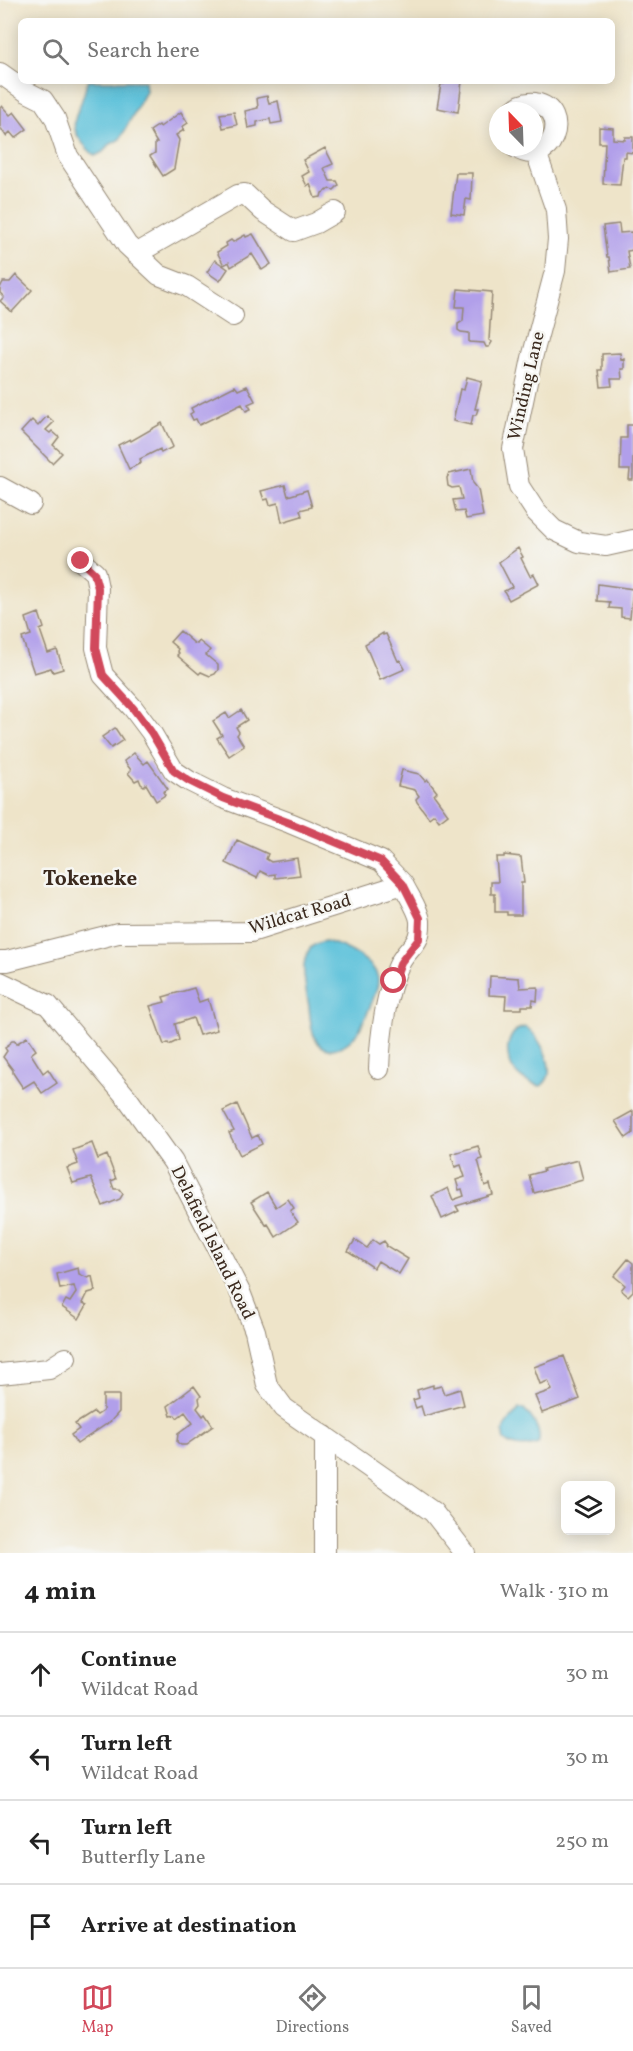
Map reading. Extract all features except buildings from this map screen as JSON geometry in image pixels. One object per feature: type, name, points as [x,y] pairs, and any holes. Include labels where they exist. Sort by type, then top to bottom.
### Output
[{"type":"street","points":[[0,73],[43,100],[55,118],[68,156],[127,245],[159,275],[187,286],[233,316]]},
{"type":"street","points":[[543,107],[551,114],[555,123],[555,133],[552,141],[543,150]]},
{"type":"street","name":"Winding Lane","points":[[537,156],[556,210],[558,239],[555,271],[532,358],[513,449],[519,486],[536,512],[554,530],[579,542],[606,546],[633,540]]},
{"type":"street","points":[[136,254],[238,195],[245,194],[263,212],[294,231],[316,223],[335,212]]},
{"type":"street","points":[[0,487],[31,504]]},
{"type":"street","points":[[81,561],[94,573],[98,588],[96,648],[103,675],[151,732],[174,771],[223,798],[381,861],[403,884],[420,918],[419,939],[401,962],[388,1000],[380,1041],[379,1070]]},
{"type":"street","name":"Wildcat Road","points":[[0,961],[118,933],[251,932],[403,884]]},
{"type":"street","name":"Delafield Island Road","points":[[0,982],[48,1005],[128,1100],[166,1153],[205,1221],[240,1292],[255,1331],[267,1385],[284,1408],[433,1512],[465,1553]]},
{"type":"street","points":[[0,1374],[49,1369],[66,1358]]},
{"type":"street","points":[[325,1436],[325,1553]]},
{"type":"water","points":[[86,84],[145,84],[146,91],[120,139],[95,156],[77,135],[75,127],[75,120]]},
{"type":"water","points":[[326,941],[366,961],[372,967],[378,981],[374,997],[359,1031],[346,1044],[333,1049],[324,1048],[315,1037],[304,977],[309,949]]},
{"type":"water","points":[[526,1027],[539,1041],[548,1061],[549,1076],[541,1086],[532,1084],[520,1076],[513,1069],[509,1059],[508,1047],[511,1036]]},
{"type":"water","points":[[519,1409],[524,1409],[536,1425],[539,1435],[538,1444],[520,1447],[504,1440],[503,1430]]},
{"type":"district","name":"Tokeneke","points":[[90,879]]},
{"type":"route","points":[[81,561],[94,573],[98,588],[96,648],[103,675],[151,732],[174,771],[223,798],[381,861],[403,884],[420,918],[419,939],[401,962],[394,981]]}]
